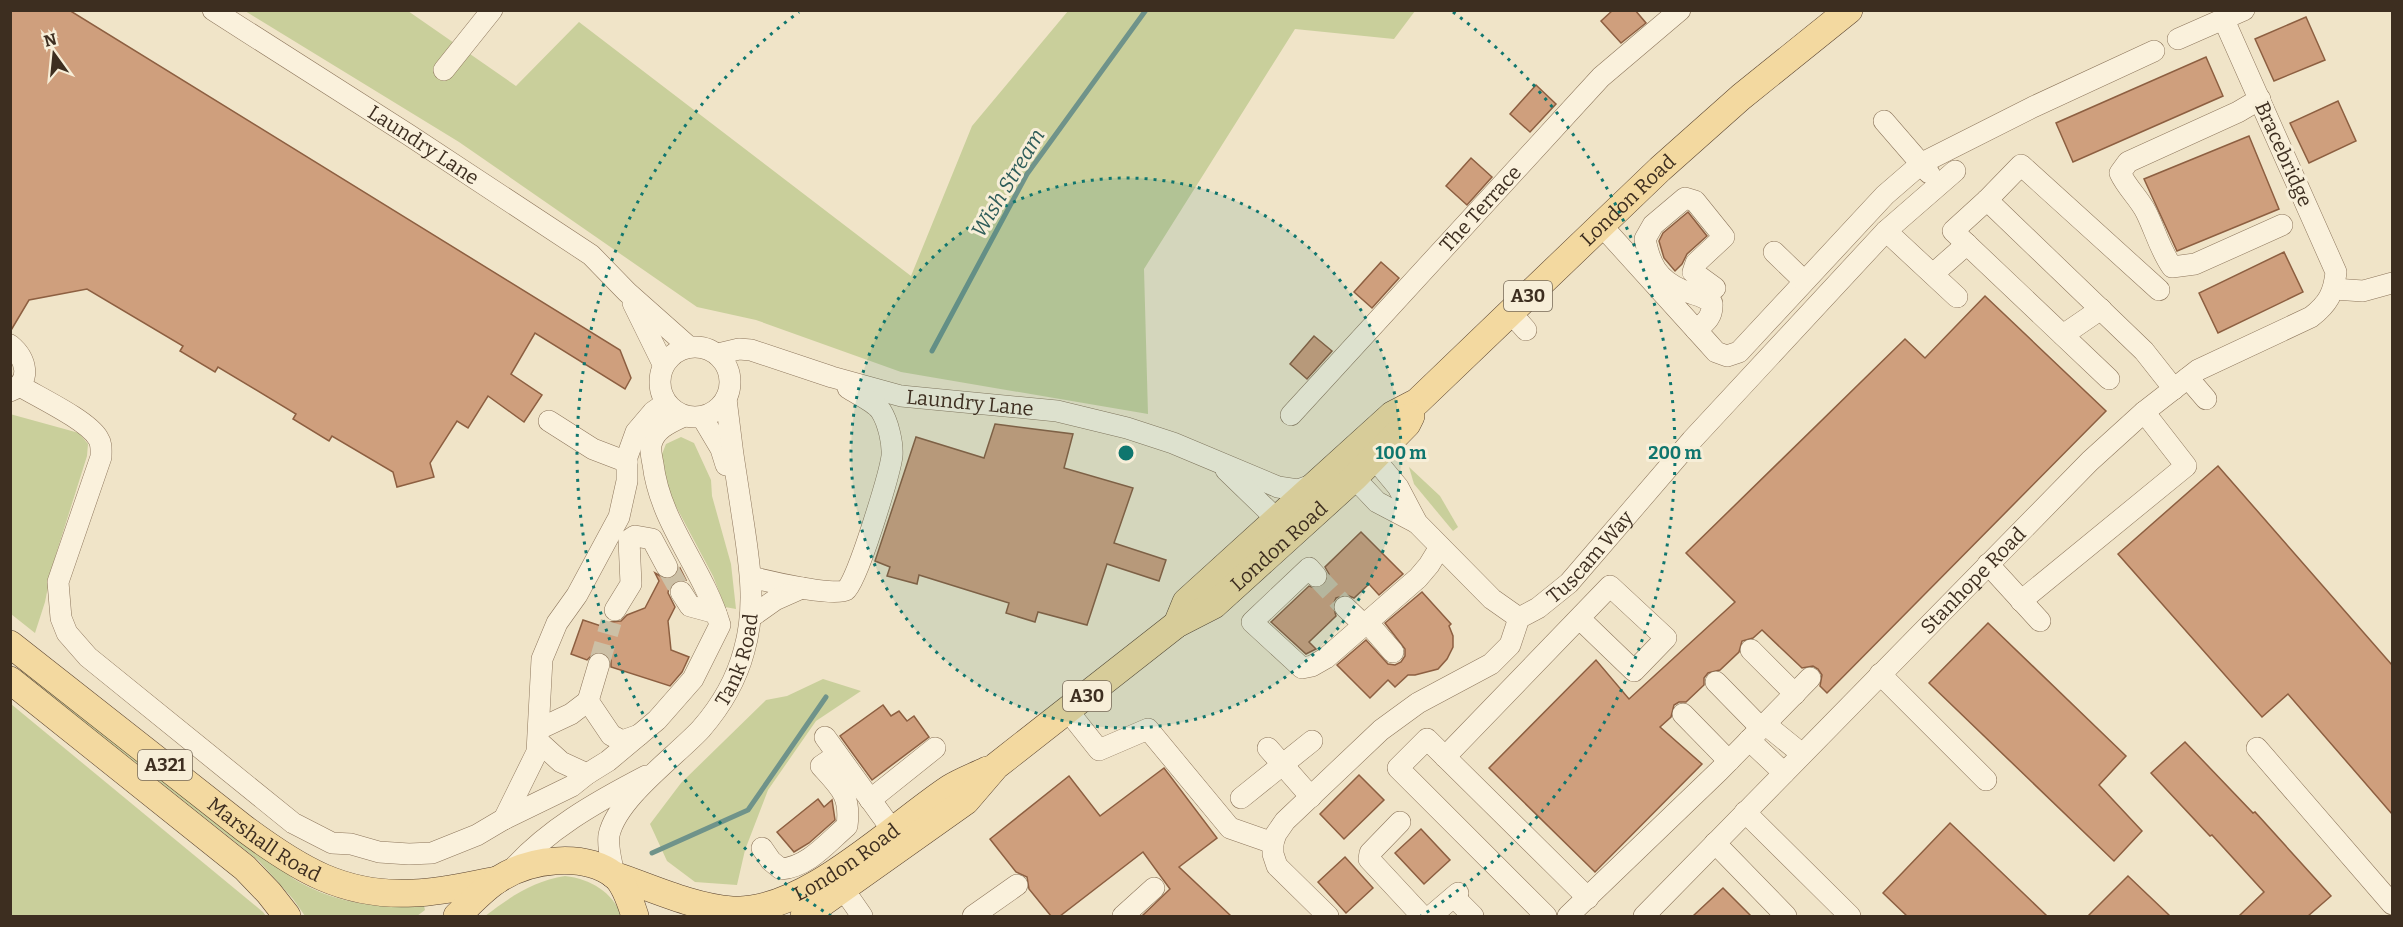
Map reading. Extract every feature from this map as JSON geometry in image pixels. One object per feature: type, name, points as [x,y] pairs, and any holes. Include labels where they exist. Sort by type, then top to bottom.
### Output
[{"type":"main road","name":"London Road","points":[[614,875],[707,906],[730,910],[753,909],[780,902],[806,891],[952,787],[996,766],[1177,624],[1215,605],[1284,527],[1367,450],[1407,424],[1417,402],[1518,322],[1602,226],[1660,168],[1720,115],[1849,10]]},
{"type":"main road","name":"London Road","points":[[1284,527],[1314,484],[1346,470]]},
{"type":"main road","name":"Marshall Road","points":[[10,644],[253,834],[284,857],[314,874],[354,889],[390,893],[432,892],[503,877],[528,866],[562,860],[585,863],[614,875]]},
{"type":"main road","name":"Marshall Road","points":[[10,680],[245,868],[287,916]]},
{"type":"main road","name":"London Road","points":[[804,916],[853,904],[966,801],[996,766]]},
{"type":"main road","points":[[614,875],[625,890],[635,916]]},
{"type":"main road","points":[[457,916],[503,877]]},
{"type":"street","name":"Laundry Lane","points":[[213,10],[400,129],[591,255],[688,347]]},
{"type":"street","points":[[444,70],[492,10]]},
{"type":"street","name":"The Terrace","points":[[1291,415],[1601,77],[1680,10]]},
{"type":"street","points":[[2178,39],[2244,10]]},
{"type":"street","name":"Bracebridge","points":[[2224,20],[2336,272],[2334,289]]},
{"type":"street","points":[[1602,226],[1716,352],[1727,356],[1739,352],[1885,195],[1922,163],[1959,142],[2154,51]]},
{"type":"street","points":[[2260,99],[2238,112],[2128,162],[2120,172],[2126,185],[2145,210],[2172,267],[2195,264],[2282,225]]},
{"type":"street","points":[[1884,121],[1922,163],[1938,185]]},
{"type":"street","points":[[2109,379],[1953,231],[1988,200],[2021,165],[2158,290]]},
{"type":"street","name":"Tuscam Way","points":[[1518,618],[1538,608],[1569,583],[1692,440],[1886,231],[1955,171]]},
{"type":"street","points":[[1696,330],[1712,313],[1712,303],[1704,296],[1683,290],[1665,279],[1650,262],[1645,239],[1653,225],[1685,198],[1695,201],[1724,237],[1696,263],[1693,272],[1714,288]]},
{"type":"street","points":[[1988,200],[2144,351],[2181,383],[2206,399]]},
{"type":"street","points":[[1886,231],[1957,297]]},
{"type":"street","points":[[1933,274],[1967,244]]},
{"type":"street","points":[[1774,252],[1804,281]]},
{"type":"street","points":[[2334,289],[2363,291],[2392,283]]},
{"type":"street","name":"Stanhope Road","points":[[1644,916],[2090,461],[2144,412],[2198,370],[2311,316],[2325,306],[2334,289]]},
{"type":"street","name":"Laundry Lane","points":[[627,291],[663,364]]},
{"type":"street","points":[[2063,335],[2101,309]]},
{"type":"street","points":[[10,345],[24,362],[26,372],[15,389],[83,423],[98,437],[101,445],[101,457],[58,582],[62,618],[67,633],[88,657],[293,823],[332,843],[351,844],[379,852],[432,853],[477,834],[572,786],[608,761],[657,720],[693,679],[720,625],[712,599],[668,519],[655,481],[651,445],[664,425],[693,416],[720,407],[730,387],[730,375],[726,364],[718,354],[709,349],[688,347],[670,356],[663,364],[659,384],[666,403],[674,411],[693,416]]},
{"type":"street","name":"Laundry Lane","points":[[718,354],[739,349],[751,350],[832,377],[901,396],[1057,411],[1127,428],[1173,443],[1278,487],[1298,490],[1314,484]]},
{"type":"street","points":[[751,577],[802,588],[837,592],[847,590],[854,581],[892,455],[888,430],[881,410],[832,377]]},
{"type":"street","name":"Tank Road","points":[[614,875],[609,841],[611,829],[652,773],[699,731],[714,714],[731,687],[745,650],[751,617],[751,577],[726,399]]},
{"type":"street","points":[[666,403],[653,412],[636,432],[627,462],[627,481],[619,517],[620,560],[613,616],[631,584],[629,540],[635,536],[652,539],[667,567]]},
{"type":"street","points":[[2021,601],[2186,466],[2144,412]]},
{"type":"street","name":"Tank Road","points":[[693,416],[721,449],[742,517]]},
{"type":"street","points":[[549,421],[592,449],[627,462]]},
{"type":"street","points":[[1328,916],[1277,866],[1273,854],[1273,843],[1285,821],[1381,730],[1418,703],[1491,664],[1510,645],[1518,618],[1492,599],[1417,523],[1398,487],[1367,450]]},
{"type":"street","name":"Laundry Lane","points":[[1220,463],[1284,527]]},
{"type":"street","points":[[1346,470],[1377,502],[1417,523]]},
{"type":"street","points":[[504,819],[537,752],[542,659],[557,623],[577,595],[619,517]]},
{"type":"street","points":[[1316,576],[1309,568],[1252,622],[1302,668],[1312,666],[1326,658],[1418,578],[1440,547]]},
{"type":"street","points":[[1988,564],[2040,621]]},
{"type":"street","points":[[751,617],[775,600],[802,588]]},
{"type":"street","points":[[681,592],[690,606],[716,613]]},
{"type":"street","points":[[1345,607],[1394,652]]},
{"type":"street","points":[[1445,757],[1579,618]]},
{"type":"street","points":[[1751,650],[1795,693]]},
{"type":"street","points":[[539,736],[588,701],[599,664]]},
{"type":"street","points":[[1880,674],[1986,780]]},
{"type":"street","points":[[1568,916],[1729,761],[1810,678]]},
{"type":"street","points":[[1716,682],[1758,731],[1784,773]]},
{"type":"street","points":[[588,701],[611,735],[622,741],[639,735]]},
{"type":"street","points":[[1068,711],[1099,750],[1148,729],[1230,828],[1273,843]]},
{"type":"street","points":[[1683,714],[1729,761]]},
{"type":"street","points":[[1758,731],[1802,754]]},
{"type":"street","points":[[539,736],[561,762],[587,774]]},
{"type":"street","points":[[825,737],[893,831]]},
{"type":"street","points":[[1546,916],[1398,768],[1427,740],[1588,898]]},
{"type":"street","points":[[1241,798],[1274,756],[1312,741]]},
{"type":"street","points":[[870,800],[935,748]]},
{"type":"street","points":[[2257,748],[2392,903]]},
{"type":"street","points":[[762,848],[771,861],[781,869],[798,866],[847,826],[850,809],[848,801],[821,766],[837,755]]},
{"type":"street","points":[[1274,756],[1311,797]]},
{"type":"street","name":"Tank Road","points":[[503,877],[537,843],[604,798],[652,773]]},
{"type":"street","points":[[1745,812],[1850,916]]},
{"type":"street","points":[[1400,822],[1370,854],[1369,859],[1422,916]]},
{"type":"street","points":[[1715,843],[1786,916]]},
{"type":"street","points":[[973,916],[1017,885]]},
{"type":"street","points":[[1123,916],[1154,888]]},
{"type":"street","points":[[1431,916],[1456,895],[1473,916]]},
{"type":"green space","points":[[245,11],[408,11],[516,86],[579,22],[911,276],[972,126],[1068,11],[1415,11],[1394,39],[1295,29],[1144,269],[1148,414],[901,372],[756,320],[697,307],[459,142]]},
{"type":"green space","points":[[10,414],[79,433],[88,444],[87,456],[52,567],[45,602],[35,633],[11,614]]},
{"type":"green space","points":[[681,437],[694,443],[711,480],[712,496],[731,564],[736,609],[725,607],[713,576],[671,497],[660,459],[666,444]]},
{"type":"green space","points":[[1409,467],[1440,496],[1458,527],[1453,531],[1414,484]]},
{"type":"green space","points":[[23,667],[294,879],[325,894],[357,903],[424,906],[425,910],[417,916],[305,916],[259,861],[21,671]]},
{"type":"green space","points":[[823,679],[861,691],[816,721],[768,790],[745,850],[737,885],[695,882],[667,861],[650,824],[681,783],[766,700],[787,696]]},
{"type":"green space","points":[[11,704],[263,912],[266,916],[11,916]]},
{"type":"green space","points":[[565,876],[583,880],[600,888],[613,900],[622,916],[485,916],[522,891],[553,878]]},
{"type":"building","points":[[10,10],[69,10],[620,350],[631,378],[625,389],[535,333],[511,374],[542,395],[524,422],[488,396],[468,428],[457,421],[430,463],[434,477],[397,487],[393,472],[332,436],[329,441],[293,419],[296,414],[218,367],[215,372],[180,351],[183,346],[87,289],[29,300],[10,332]]},
{"type":"building","points":[[1613,10],[1635,10],[1646,23],[1621,43],[1601,21]]},
{"type":"building","points":[[2306,17],[2325,60],[2274,81],[2255,39]]},
{"type":"building","points":[[2206,57],[2223,96],[2073,162],[2056,123]]},
{"type":"building","points":[[1536,85],[1556,104],[1530,132],[1510,114]]},
{"type":"building","points":[[2338,101],[2356,141],[2309,163],[2290,123]]},
{"type":"building","points":[[2249,136],[2279,209],[2177,251],[2144,179]]},
{"type":"building","points":[[1471,158],[1492,177],[1467,205],[1446,186]]},
{"type":"building","points":[[1688,212],[1707,236],[1687,254],[1675,271],[1664,258],[1659,241],[1663,233]]},
{"type":"building","points":[[2284,252],[2303,292],[2218,333],[2199,293]]},
{"type":"building","points":[[1381,262],[1399,278],[1372,308],[1354,292]]},
{"type":"building","points":[[1985,296],[2106,411],[1827,693],[1820,686],[1822,675],[1818,669],[1813,666],[1802,668],[1762,630],[1753,638],[1742,641],[1739,652],[1720,670],[1708,673],[1704,678],[1704,685],[1686,702],[1674,705],[1671,717],[1660,727],[1702,764],[1595,872],[1489,768],[1596,660],[1629,699],[1735,602],[1686,553],[1905,339],[1925,358]]},
{"type":"building","points":[[1314,336],[1332,351],[1307,379],[1290,364]]},
{"type":"building","points":[[995,424],[1073,434],[1064,468],[1133,488],[1114,543],[1166,560],[1159,581],[1107,564],[1087,625],[1038,612],[1035,622],[1006,613],[1009,603],[919,575],[917,584],[887,576],[890,567],[875,561],[916,437],[984,458]]},
{"type":"building","points":[[2218,466],[2392,665],[2392,814],[2288,694],[2262,717],[2118,554]]},
{"type":"building","points":[[1361,532],[1403,574],[1379,595],[1369,584],[1354,598],[1347,595],[1336,598],[1333,605],[1336,616],[1309,642],[1316,649],[1306,654],[1271,622],[1309,586],[1318,589],[1325,585],[1329,574],[1325,567]]},
{"type":"building","points":[[680,568],[686,580],[675,581],[669,587],[668,593],[675,607],[668,621],[671,650],[689,657],[682,672],[670,686],[611,667],[611,660],[603,652],[595,652],[587,660],[571,654],[583,620],[601,626],[621,621],[627,615],[645,608],[659,581],[655,573],[667,580],[674,578]]},
{"type":"building","points":[[1422,592],[1451,624],[1449,626],[1453,636],[1453,647],[1447,659],[1438,669],[1408,675],[1395,687],[1388,680],[1370,698],[1337,665],[1366,640],[1388,664],[1395,665],[1401,662],[1405,656],[1405,649],[1385,623]]},
{"type":"building","points":[[1988,623],[2126,756],[2099,785],[2142,831],[2114,861],[1929,683]]},
{"type":"building","points":[[883,705],[891,716],[899,711],[907,721],[914,716],[929,737],[872,780],[840,736]]},
{"type":"building","points":[[2185,742],[2253,813],[2255,812],[2331,896],[2308,916],[2239,916],[2264,892],[2151,773]]},
{"type":"building","points":[[1164,768],[1217,838],[1179,867],[1231,916],[1142,916],[1170,889],[1143,852],[1060,916],[1051,916],[1029,889],[1027,877],[1016,872],[990,839],[1069,776],[1100,816]]},
{"type":"building","points":[[1359,775],[1384,800],[1344,839],[1320,814]]},
{"type":"building","points":[[818,799],[824,807],[832,800],[835,820],[809,843],[794,852],[777,832]]},
{"type":"building","points":[[1950,823],[2047,916],[1907,916],[1883,893]]},
{"type":"building","points":[[1421,829],[1450,860],[1424,884],[1395,853]]},
{"type":"building","points":[[1345,857],[1373,888],[1346,913],[1318,882]]},
{"type":"building","points":[[2128,876],[2170,916],[2088,916]]},
{"type":"building","points":[[1723,888],[1751,916],[1693,916]]},
{"type":"waterway","name":"Wish Stream","points":[[932,351],[1027,174],[1146,10]]},
{"type":"waterway","name":"Wish Stream","points":[[652,853],[748,810],[826,697]]},
{"type":"tunnel","points":[[667,567],[681,592]]},
{"type":"tunnel","points":[[1316,576],[1345,607]]},
{"type":"tunnel","points":[[599,664],[611,622]]}]
